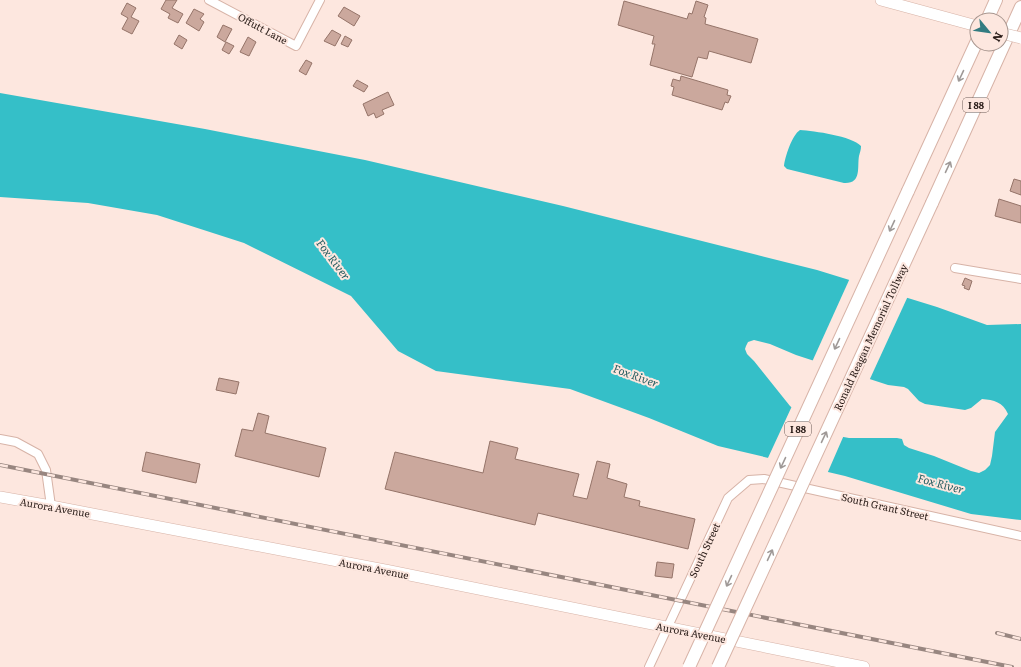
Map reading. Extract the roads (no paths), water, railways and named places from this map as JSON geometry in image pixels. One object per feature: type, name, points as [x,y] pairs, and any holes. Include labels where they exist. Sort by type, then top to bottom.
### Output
[{"type":"highway","points":[[991,12],[996,0]]},
{"type":"highway","name":"Ronald Reagan Memorial Tollway","points":[[718,667],[1021,7]]},
{"type":"highway","name":"I 88","points":[[689,667],[972,52]]},
{"type":"main road","points":[[881,0],[969,24]]},
{"type":"main road","points":[[1009,35],[1021,38]]},
{"type":"main road","name":"Aurora Avenue","points":[[0,497],[390,571],[747,642],[864,667]]},
{"type":"street","name":"Offutt Lane","points":[[209,0],[296,46],[320,0]]},
{"type":"street","points":[[955,268],[1021,279]]},
{"type":"street","points":[[0,439],[16,442],[38,454],[46,470],[51,506]]},
{"type":"street","name":"South Grant Street","points":[[749,480],[764,478],[1021,536]]},
{"type":"street","name":"South Street","points":[[649,667],[728,498],[749,480]]},
{"type":"water","name":"Fox River","points":[[0,93],[205,129],[365,160],[563,206],[817,270],[937,307],[987,325],[1021,324],[1021,520],[971,514],[845,476],[718,446],[649,418],[570,389],[436,371],[398,351],[351,296],[244,243],[157,215],[88,203],[0,197]],"holes":[[[754,340],[770,344],[796,355],[888,385],[904,387],[908,389],[919,401],[925,404],[965,410],[971,408],[982,399],[998,402],[1004,407],[1008,414],[995,432],[990,465],[979,473],[909,448],[904,445],[902,439],[849,438],[838,436],[790,406],[747,354],[745,349],[748,342]]]},
{"type":"water","points":[[800,130],[850,139],[861,146],[858,174],[854,181],[844,183],[787,169],[784,166],[787,152],[794,136]]},
{"type":"railway","points":[[0,465],[1012,667]]},
{"type":"railway","points":[[997,633],[1021,639]]}]
